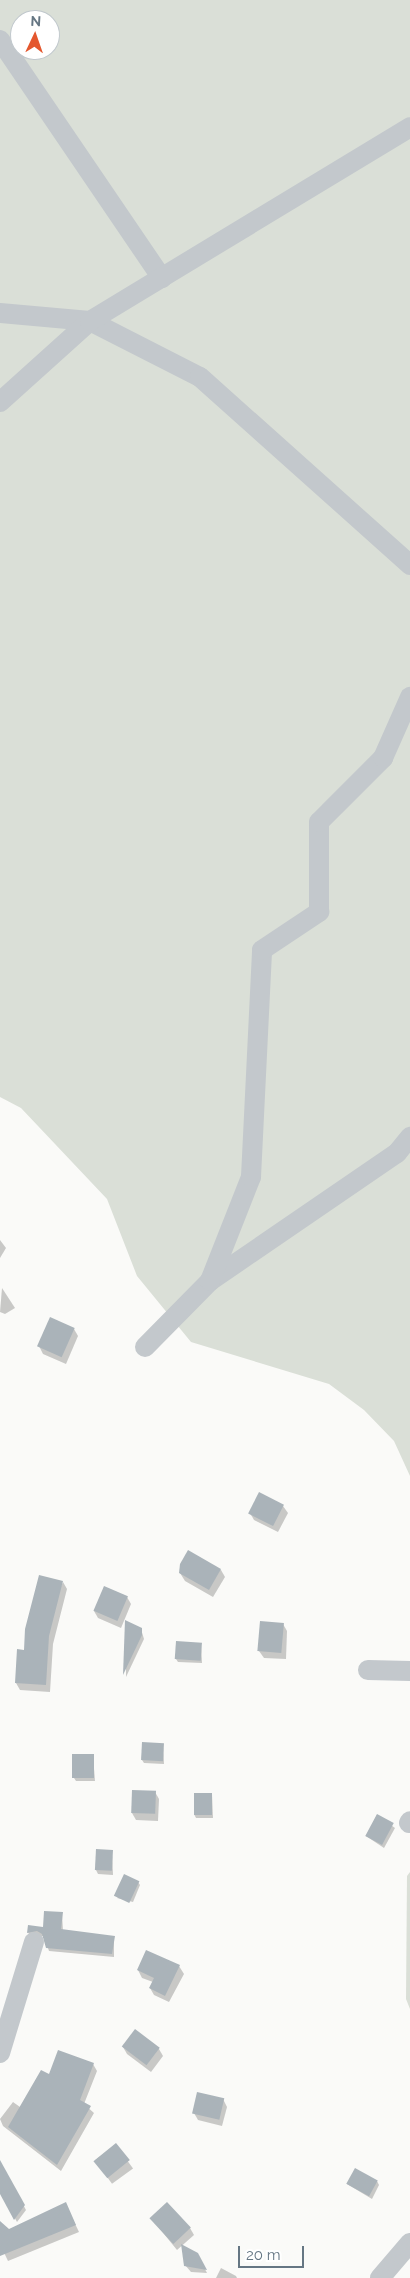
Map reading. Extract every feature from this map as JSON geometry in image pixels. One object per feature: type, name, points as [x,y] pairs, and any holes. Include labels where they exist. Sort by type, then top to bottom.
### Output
[{"type":"street","points":[[0,40],[162,278]]},
{"type":"street","points":[[0,402],[90,321],[410,127]]},
{"type":"street","points":[[0,313],[90,321],[200,377],[410,565]]},
{"type":"street","points":[[210,1280],[251,1177],[262,950],[320,912],[319,822],[383,758],[410,697]]},
{"type":"street","points":[[145,1347],[210,1280],[397,1153],[410,1137]]},
{"type":"street","points":[[368,1670],[410,1671]]},
{"type":"street","points":[[0,2053],[34,1942]]},
{"type":"street","points":[[380,2278],[410,2242]]},
{"type":"shaded area","points":[[0,0],[410,0],[410,1476],[394,1441],[364,1410],[329,1384],[191,1342],[137,1276],[107,1199],[21,1108],[0,1097]]},
{"type":"shaded area","points":[[410,1872],[410,2009],[406,1999],[407,1876]]},
{"type":"building","points":[[50,1317],[75,1328],[62,1357],[37,1346]]},
{"type":"building","points":[[259,1492],[284,1505],[273,1526],[248,1513]]},
{"type":"building","points":[[188,1550],[221,1569],[209,1590],[179,1573],[180,1564]]},
{"type":"building","points":[[39,1575],[63,1581],[49,1636],[46,1685],[15,1683],[17,1649],[24,1650],[25,1629]]},
{"type":"building","points":[[104,1586],[128,1596],[117,1621],[93,1611]]},
{"type":"building","points":[[125,1620],[142,1628],[142,1635],[123,1675]]},
{"type":"building","points":[[260,1621],[284,1623],[281,1653],[257,1651]]},
{"type":"building","points":[[176,1641],[202,1643],[201,1661],[175,1659]]},
{"type":"building","points":[[142,1742],[164,1743],[163,1761],[141,1760]]},
{"type":"building","points":[[72,1754],[94,1754],[94,1778],[72,1778]]},
{"type":"building","points":[[132,1790],[156,1791],[155,1814],[131,1813]]},
{"type":"building","points":[[194,1793],[212,1793],[212,1815],[194,1815]]},
{"type":"building","points":[[377,1814],[394,1823],[382,1845],[365,1836]]},
{"type":"building","points":[[96,1849],[113,1850],[112,1871],[95,1870]]},
{"type":"building","points":[[124,1874],[139,1881],[129,1903],[114,1896]]},
{"type":"building","points":[[44,1911],[63,1912],[61,1929],[115,1936],[112,1954],[46,1948],[42,1934],[37,1931],[27,1933],[28,1925],[43,1927]]},
{"type":"building","points":[[146,1950],[180,1965],[165,1996],[149,1988],[154,1978],[137,1970]]},
{"type":"building","points":[[135,2029],[160,2048],[147,2065],[122,2047]]},
{"type":"building","points":[[58,2050],[94,2063],[80,2100],[91,2106],[57,2165],[8,2127],[41,2070],[49,2074]]},
{"type":"building","points":[[197,2092],[224,2098],[219,2120],[192,2113]]},
{"type":"building","points":[[116,2143],[130,2160],[107,2178],[93,2161]]},
{"type":"building","points":[[0,2160],[25,2205],[14,2220],[0,2194]]},
{"type":"building","points":[[355,2168],[378,2181],[369,2196],[346,2184]]},
{"type":"building","points":[[66,2202],[76,2225],[0,2256],[0,2221],[9,2229]]},
{"type":"building","points":[[167,2202],[191,2228],[173,2244],[149,2218]]},
{"type":"building","points":[[181,2244],[198,2253],[207,2270],[184,2266]]}]
